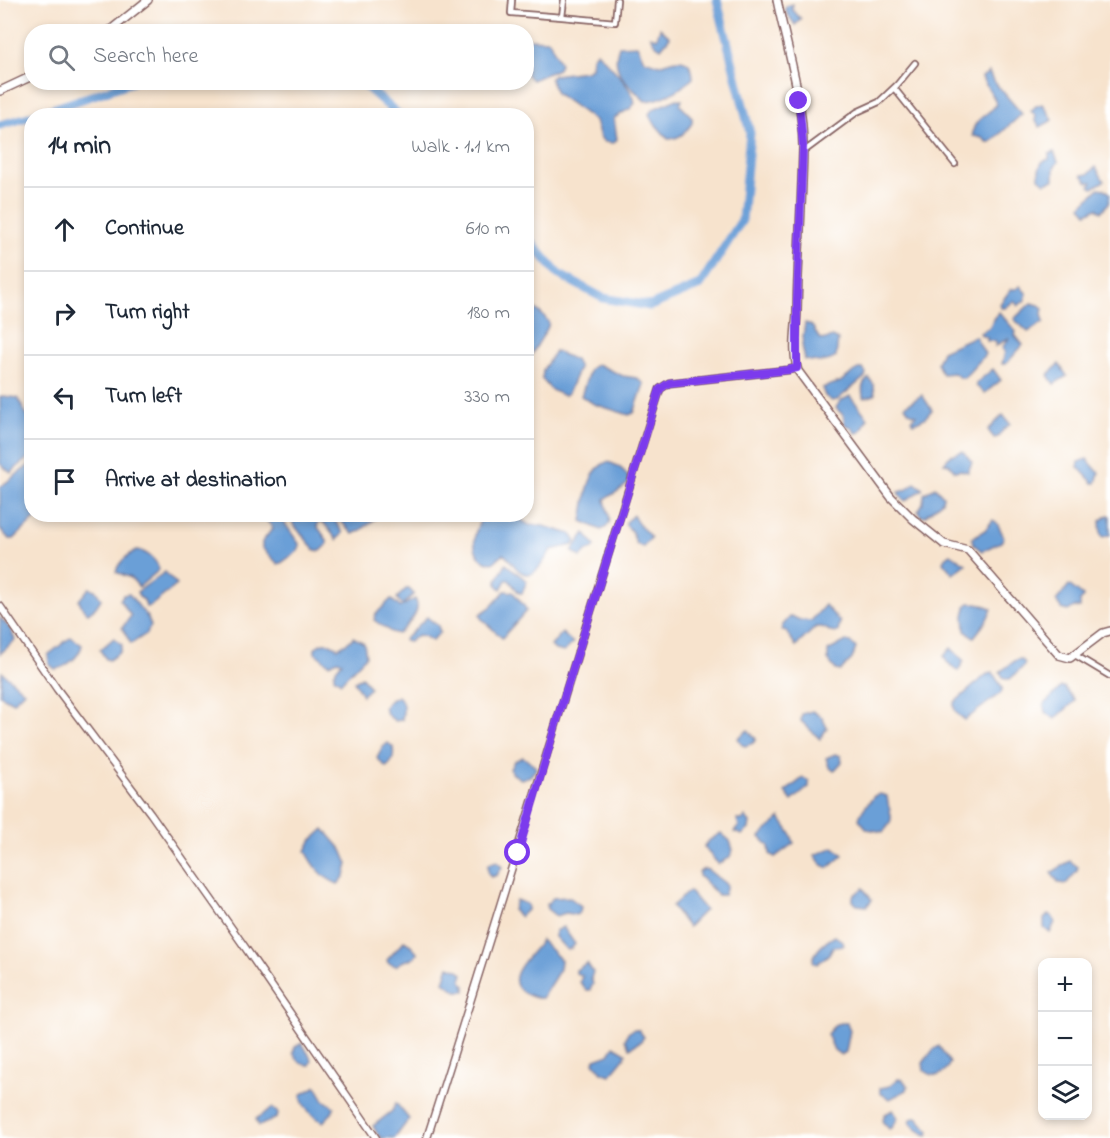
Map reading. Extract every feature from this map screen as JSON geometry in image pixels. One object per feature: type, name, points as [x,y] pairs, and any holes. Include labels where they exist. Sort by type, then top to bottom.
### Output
[{"type":"main road","points":[[118,24],[148,0]]},
{"type":"main road","points":[[777,0],[791,55],[799,101],[802,152],[797,368],[891,498],[945,544],[968,550],[1059,655],[1070,658],[1106,632]]},
{"type":"main road","points":[[0,90],[24,80]]},
{"type":"main road","points":[[428,1138],[660,389],[669,383],[797,368]]},
{"type":"main road","points":[[0,606],[57,689],[151,814],[376,1138]]},
{"type":"street","points":[[512,0],[511,13],[615,22],[617,0]]},
{"type":"street","points":[[562,17],[564,0]]},
{"type":"street","points":[[802,152],[857,112],[879,102],[915,63]]},
{"type":"street","points":[[894,88],[955,164]]},
{"type":"street","points":[[1106,632],[1110,625]]},
{"type":"street","points":[[1075,655],[1110,676]]},
{"type":"water","points":[[793,4],[792,9],[801,19],[795,25],[785,10],[786,6]]},
{"type":"water","points":[[660,28],[670,37],[661,48],[650,36],[657,38]]},
{"type":"water","points":[[534,39],[549,40],[560,64],[558,69],[534,79]]},
{"type":"water","points":[[637,45],[644,60],[659,65],[677,60],[686,62],[690,65],[693,78],[671,94],[645,101],[622,77],[616,63],[619,46]]},
{"type":"water","points":[[597,52],[625,83],[635,103],[614,118],[617,139],[614,143],[604,142],[595,121],[556,93],[550,78],[554,75],[586,71],[591,68],[592,57]]},
{"type":"water","points":[[989,72],[992,79],[1022,114],[991,142],[987,142],[973,136],[973,131],[977,122],[996,105],[982,77]]},
{"type":"water","points":[[677,99],[682,100],[680,105],[692,117],[692,123],[676,138],[668,139],[649,114],[653,109]]},
{"type":"water","points":[[1043,104],[1053,120],[1040,127],[1035,120],[1036,116],[1031,111]]},
{"type":"water","points":[[1054,152],[1058,162],[1054,168],[1054,180],[1045,183],[1039,178],[1039,170],[1042,162],[1049,159],[1049,154]]},
{"type":"water","points":[[1096,167],[1104,181],[1093,188],[1090,186],[1092,182],[1088,182],[1082,175],[1088,174]]},
{"type":"water","points":[[1099,188],[1110,193],[1109,203],[1101,212],[1097,208],[1087,213],[1081,206]]},
{"type":"water","points":[[1020,286],[1027,294],[1025,300],[1018,306],[1014,301],[1005,308],[1001,308],[1000,304],[1011,289]]},
{"type":"water","points":[[1031,303],[1043,308],[1044,322],[1028,332],[1014,319]]},
{"type":"water","points":[[534,309],[549,323],[534,350]]},
{"type":"water","points":[[999,312],[1016,332],[1015,335],[1023,345],[1006,364],[1002,364],[1005,352],[1002,348],[1009,338],[995,346],[996,341],[987,341],[987,337],[980,333],[990,327]]},
{"type":"water","points":[[805,323],[811,325],[822,340],[833,337],[838,340],[836,357],[825,362],[805,360],[802,345]]},
{"type":"water","points":[[975,336],[985,354],[983,357],[964,378],[954,373],[942,374],[937,363],[942,351]]},
{"type":"water","points":[[555,351],[575,360],[579,368],[568,393],[564,396],[551,390],[542,379],[543,370]]},
{"type":"water","points":[[597,364],[623,376],[637,378],[644,384],[634,413],[629,415],[594,404],[581,396],[590,369]]},
{"type":"water","points":[[1059,364],[1067,376],[1054,384],[1048,375]]},
{"type":"water","points":[[858,369],[863,369],[866,373],[865,377],[837,400],[832,401],[825,396],[822,388],[840,382]]},
{"type":"water","points":[[993,369],[1001,380],[985,393],[976,386],[976,383]]},
{"type":"water","points":[[869,378],[874,385],[875,395],[865,398],[863,387]]},
{"type":"water","points":[[922,395],[932,410],[925,418],[914,423],[911,420],[916,415],[909,412],[905,406]]},
{"type":"water","points":[[850,396],[868,418],[862,429],[856,433],[844,424],[844,416],[836,408],[840,401]]},
{"type":"water","points":[[0,397],[18,398],[24,410],[24,461],[11,473],[0,464]]},
{"type":"water","points":[[1003,415],[1010,424],[998,437],[994,438],[988,430]]},
{"type":"water","points":[[963,451],[972,462],[968,472],[955,471],[949,464],[944,463],[951,455]]},
{"type":"water","points":[[1087,459],[1099,473],[1096,483],[1093,483],[1078,467],[1079,462]]},
{"type":"water","points":[[607,462],[621,469],[630,482],[605,499],[610,521],[601,530],[582,521],[591,479],[600,466]]},
{"type":"water","points":[[24,469],[24,522],[32,522],[14,539],[9,539],[0,529],[0,487]]},
{"type":"water","points":[[915,483],[923,489],[905,501],[898,492],[906,490]]},
{"type":"water","points":[[935,487],[943,496],[942,501],[925,516],[921,516],[918,511],[923,503],[924,494]]},
{"type":"water","points":[[633,515],[651,538],[643,547],[636,544],[632,532],[626,525]]},
{"type":"water","points":[[1110,516],[1110,535],[1103,537],[1100,521]]},
{"type":"water","points":[[993,520],[1004,537],[1001,542],[982,551],[973,544],[972,538],[985,530]]},
{"type":"water","points":[[268,522],[284,522],[300,545],[298,551],[278,564],[262,548],[262,542],[273,528]]},
{"type":"water","points":[[293,522],[319,522],[317,526],[327,540],[327,545],[321,551],[315,550]]},
{"type":"water","points":[[323,522],[336,522],[343,533],[337,540]]},
{"type":"water","points":[[342,522],[371,522],[361,530],[353,534]]},
{"type":"water","points":[[480,522],[524,522],[571,534],[576,542],[573,545],[551,550],[539,568],[531,574],[526,574],[503,554],[493,563],[479,556],[475,543]]},
{"type":"water","points":[[585,533],[595,546],[581,557],[572,551]]},
{"type":"water","points":[[137,550],[151,557],[159,570],[139,587],[131,578],[116,572],[121,562]]},
{"type":"water","points":[[951,554],[966,564],[953,574],[943,562]]},
{"type":"water","points":[[506,564],[527,581],[522,593],[519,593],[509,580],[506,580],[501,589],[497,585],[497,580]]},
{"type":"water","points":[[165,572],[177,585],[146,607],[144,600],[137,592]]},
{"type":"water","points":[[1069,585],[1083,598],[1080,601],[1080,608],[1074,607],[1068,611],[1062,609],[1056,601]]},
{"type":"water","points":[[89,588],[95,590],[101,599],[88,613],[83,609],[79,600]]},
{"type":"water","points":[[406,589],[414,594],[402,605],[397,598]]},
{"type":"water","points":[[505,591],[513,592],[527,610],[502,638],[481,618],[480,614],[491,607]]},
{"type":"water","points":[[129,594],[148,618],[151,626],[146,634],[131,644],[122,628],[131,616],[120,600],[123,595]]},
{"type":"water","points":[[391,599],[400,607],[415,599],[417,604],[413,618],[398,634],[374,620],[376,614]]},
{"type":"water","points":[[967,604],[992,609],[974,637],[965,631],[964,615]]},
{"type":"water","points":[[825,605],[840,622],[838,632],[834,633],[822,627],[816,627],[796,646],[786,631],[782,630],[782,626],[791,616],[811,621]]},
{"type":"water","points":[[0,617],[11,630],[15,640],[0,654]]},
{"type":"water","points":[[427,617],[438,626],[440,632],[432,641],[418,635],[409,642],[404,640]]},
{"type":"water","points":[[562,633],[573,643],[564,652],[555,650],[551,646]]},
{"type":"water","points":[[71,637],[82,645],[81,649],[68,664],[55,669],[49,664],[48,655]]},
{"type":"water","points":[[353,637],[364,643],[366,656],[341,682],[334,677],[334,672],[342,662],[338,660],[329,664],[315,653],[315,648],[326,643],[338,648]]},
{"type":"water","points":[[114,638],[122,645],[120,652],[109,660],[100,650]]},
{"type":"water","points":[[846,641],[856,648],[852,659],[840,671],[836,670],[828,660],[828,651]]},
{"type":"water","points":[[951,648],[964,661],[958,671],[947,662],[944,656]]},
{"type":"water","points":[[1021,659],[1025,663],[1023,667],[1010,679],[1004,679],[1000,672]]},
{"type":"water","points":[[2,672],[24,691],[13,702],[0,695]]},
{"type":"water","points":[[992,672],[1002,687],[1002,692],[965,720],[957,713],[954,703]]},
{"type":"water","points":[[362,677],[370,688],[362,695],[354,681]]},
{"type":"water","points":[[1061,687],[1064,687],[1075,701],[1055,719],[1046,712],[1044,705]]},
{"type":"water","points":[[398,696],[403,704],[402,720],[395,721],[387,714],[384,707]]},
{"type":"water","points":[[812,711],[822,717],[827,728],[820,739],[801,721],[802,714]]},
{"type":"water","points":[[748,730],[756,739],[745,746],[738,738]]},
{"type":"water","points":[[388,743],[393,747],[393,756],[391,763],[386,767],[377,758]]},
{"type":"water","points":[[835,754],[841,756],[842,762],[834,771],[829,767],[826,758]]},
{"type":"water","points":[[523,757],[536,769],[530,776],[521,779],[510,769],[514,761]]},
{"type":"water","points":[[803,778],[809,781],[809,787],[792,801],[785,792]]},
{"type":"water","points":[[880,794],[887,796],[891,815],[888,827],[883,832],[867,829],[859,819],[863,809],[874,796]]},
{"type":"water","points":[[745,817],[750,823],[749,829],[742,835],[734,832],[739,826],[737,820]]},
{"type":"water","points":[[780,818],[794,843],[775,857],[770,854],[769,846],[760,837]]},
{"type":"water","points":[[324,829],[342,850],[348,864],[345,876],[338,884],[319,871],[306,851],[311,841]]},
{"type":"water","points":[[721,833],[730,841],[733,850],[729,858],[718,864],[704,847],[708,841]]},
{"type":"water","points":[[834,847],[843,855],[828,868],[821,864],[815,855]]},
{"type":"water","points":[[497,861],[502,867],[497,875],[491,877],[488,873],[488,864]]},
{"type":"water","points":[[1070,861],[1078,867],[1077,871],[1066,884],[1059,883],[1051,873]]},
{"type":"water","points":[[704,869],[727,885],[724,895],[718,895],[699,876],[699,872]]},
{"type":"water","points":[[863,888],[872,900],[867,906],[857,905],[853,901],[853,896]]},
{"type":"water","points":[[689,891],[705,910],[688,927],[672,906]]},
{"type":"water","points":[[569,897],[581,906],[580,912],[576,915],[566,913],[556,916],[547,909],[547,904],[553,898]]},
{"type":"water","points":[[516,900],[527,904],[528,909],[520,917],[513,910]]},
{"type":"water","points":[[1051,915],[1055,922],[1050,933],[1044,928],[1044,919]]},
{"type":"water","points":[[563,927],[575,944],[567,950],[555,937],[555,931]]},
{"type":"water","points":[[835,936],[844,945],[833,947],[829,954],[817,964],[813,961],[821,947]]},
{"type":"water","points":[[541,940],[561,960],[560,969],[540,998],[524,993],[518,987],[516,980],[521,966]]},
{"type":"water","points":[[404,941],[411,945],[417,953],[416,956],[396,966],[388,963],[387,960]]},
{"type":"water","points":[[587,963],[593,972],[591,978],[593,984],[590,990],[586,990],[580,982],[582,976],[576,973],[576,970]]},
{"type":"water","points":[[449,966],[463,974],[461,980],[465,985],[465,991],[457,991],[444,982]]},
{"type":"water","points":[[847,1023],[850,1030],[846,1052],[841,1055],[834,1050],[827,1034],[836,1024]]},
{"type":"water","points":[[634,1029],[639,1030],[644,1037],[630,1048],[625,1040],[628,1033]]},
{"type":"water","points":[[302,1043],[312,1060],[310,1065],[300,1062],[293,1053],[295,1047]]},
{"type":"water","points":[[614,1046],[626,1053],[610,1075],[602,1072],[594,1062],[595,1059],[609,1054]]},
{"type":"water","points":[[939,1046],[950,1063],[942,1074],[936,1076],[924,1070],[923,1063]]},
{"type":"water","points":[[898,1079],[903,1080],[908,1086],[907,1090],[890,1099],[880,1093],[880,1088],[890,1086]]},
{"type":"water","points":[[316,1086],[324,1100],[334,1107],[332,1113],[323,1122],[303,1104],[301,1095]]},
{"type":"water","points":[[396,1103],[409,1119],[395,1138],[380,1138],[373,1126],[392,1111]]},
{"type":"water","points":[[272,1108],[278,1113],[277,1118],[259,1126],[256,1119]]},
{"type":"water","points":[[893,1110],[898,1118],[889,1129],[882,1121],[885,1114]]},
{"type":"water","points":[[917,1117],[929,1131],[928,1136],[916,1129],[910,1122],[911,1119]]},
{"type":"waterway","points":[[534,246],[558,274],[603,298],[650,306],[700,285],[742,220],[750,133],[717,0]]},
{"type":"waterway","points":[[56,108],[108,90]]},
{"type":"waterway","points":[[370,90],[391,108]]},
{"type":"waterway","points":[[0,125],[24,118]]},
{"type":"route","points":[[518,853],[660,389],[669,383],[797,368],[795,358],[803,145],[799,101]]}]
